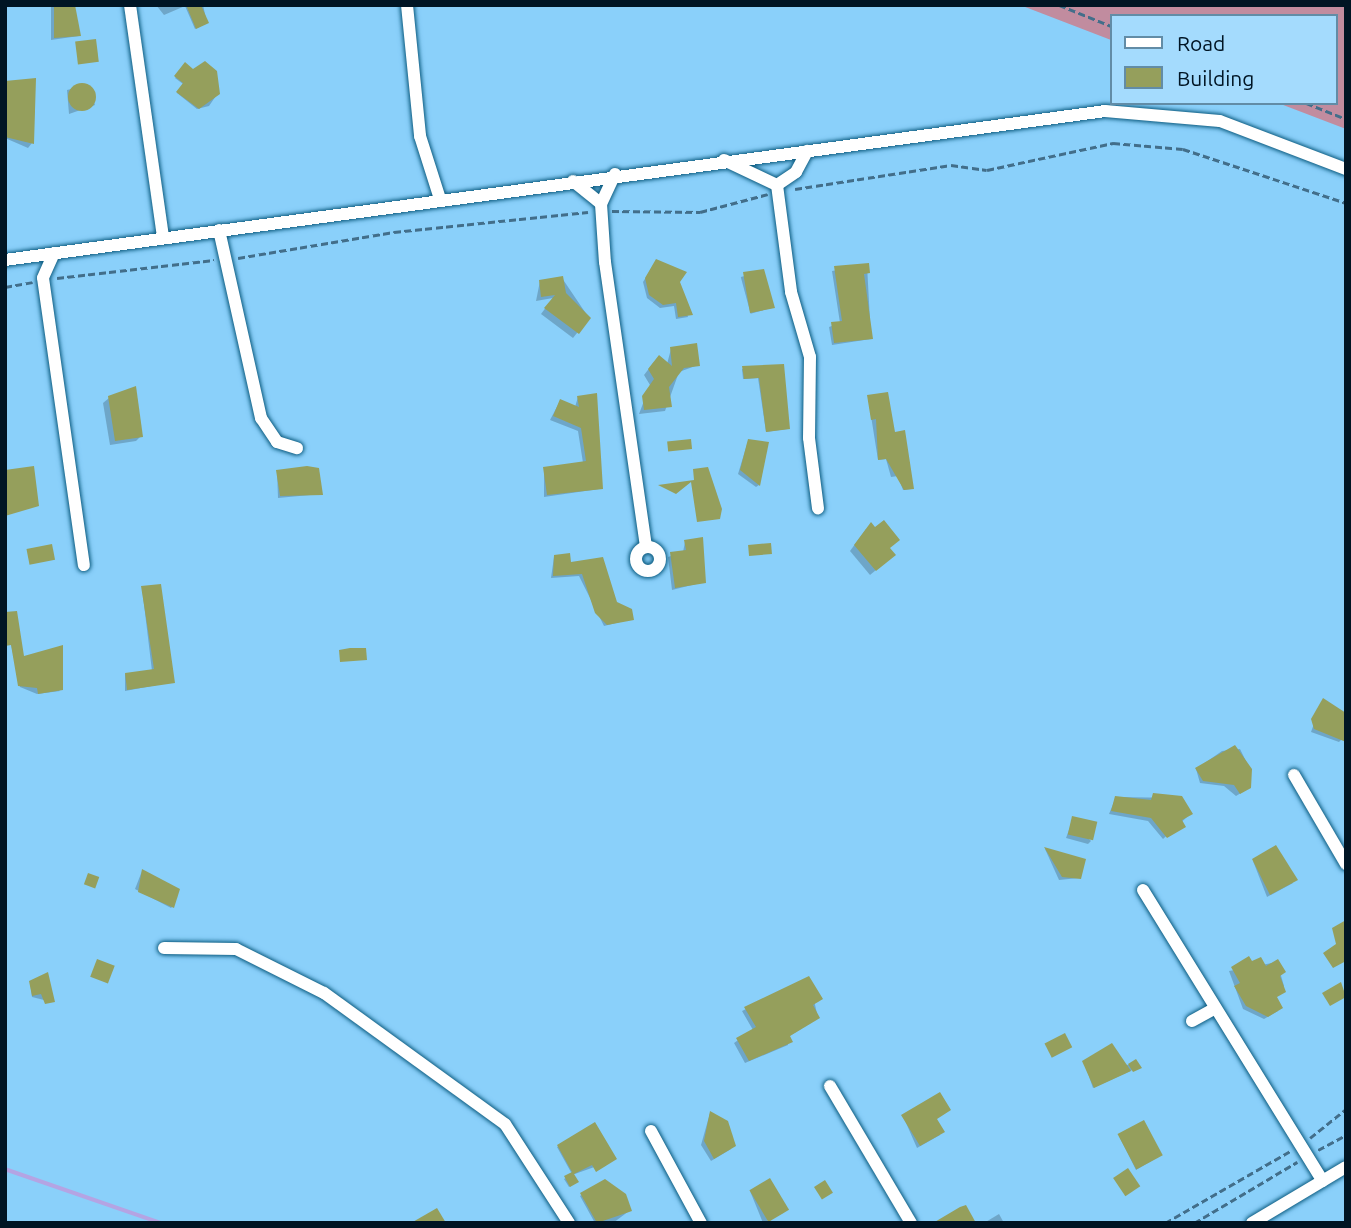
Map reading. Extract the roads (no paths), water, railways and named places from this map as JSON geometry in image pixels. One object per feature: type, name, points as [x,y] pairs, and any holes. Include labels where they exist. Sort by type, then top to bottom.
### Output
[{"type":"street","points":[[130,5],[163,238]]},
{"type":"street","points":[[407,5],[420,136],[440,199]]},
{"type":"street","points":[[5,260],[615,174],[1105,111],[1152,112],[1220,121],[1346,169]]},
{"type":"street","points":[[778,188],[791,178],[807,151]]},
{"type":"street","points":[[724,160],[778,188]]},
{"type":"street","points":[[615,174],[601,208],[646,547]]},
{"type":"street","points":[[573,181],[601,208]]},
{"type":"street","points":[[778,188],[791,292],[810,357],[808,438],[818,508]]},
{"type":"street","points":[[219,230],[265,428],[277,442],[297,448]]},
{"type":"street","points":[[54,253],[44,279],[84,565]]},
{"type":"street","points":[[24,258],[44,279]]},
{"type":"street","points":[[1294,775],[1346,864]]},
{"type":"street","points":[[1143,890],[1323,1181]]},
{"type":"street","points":[[164,948],[236,949],[324,993],[505,1124],[569,1223]]},
{"type":"street","points":[[1192,1021],[1215,1008]]},
{"type":"street","points":[[830,1086],[911,1223]]},
{"type":"street","points":[[651,1131],[701,1223]]},
{"type":"street","points":[[1252,1223],[1346,1167]]},
{"type":"waterway","points":[[5,1169],[161,1223]]}]
